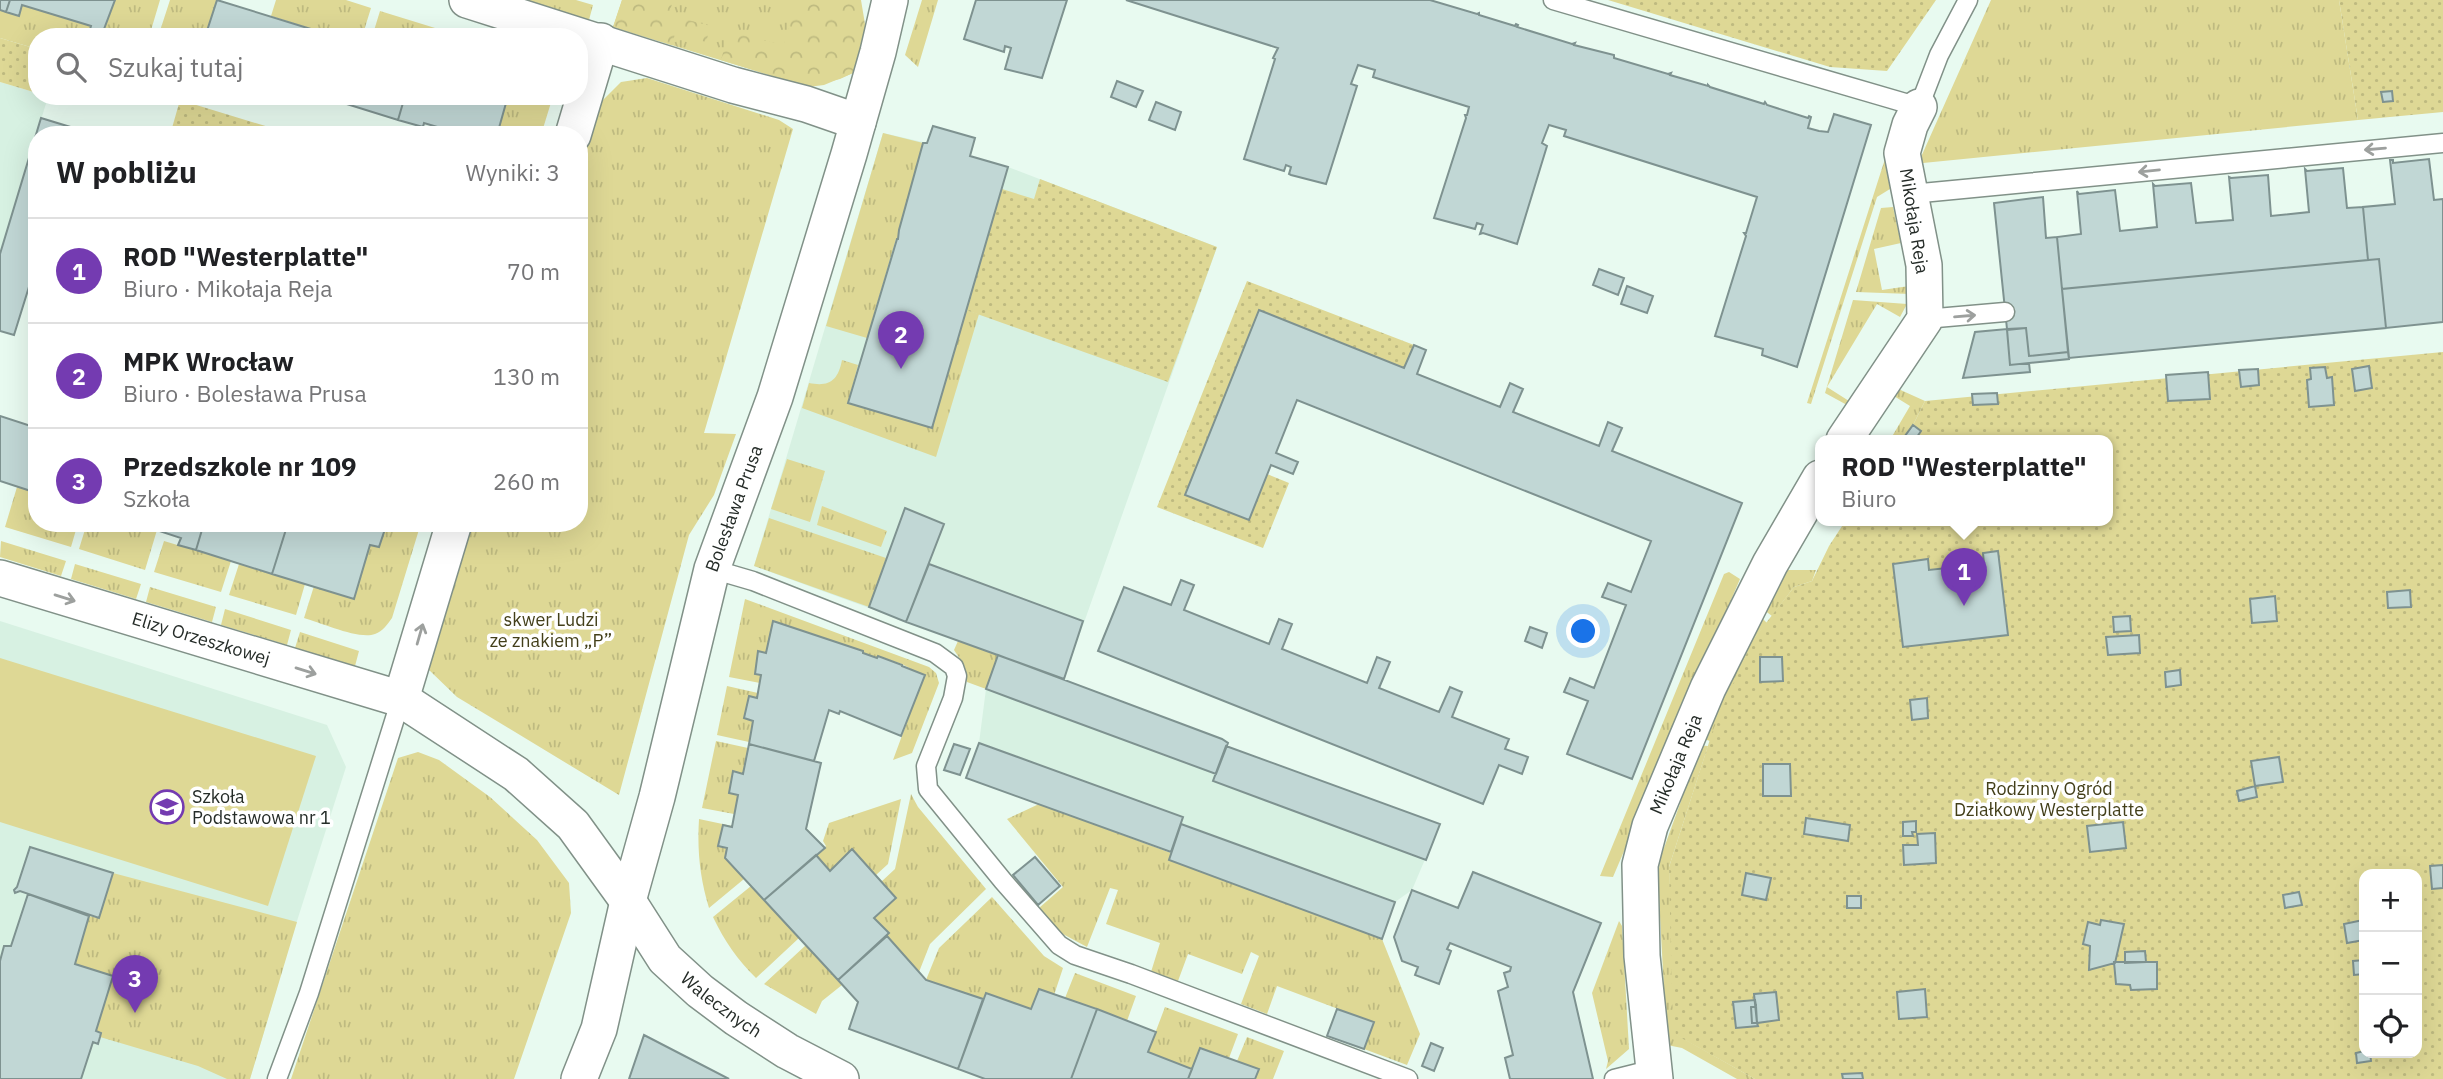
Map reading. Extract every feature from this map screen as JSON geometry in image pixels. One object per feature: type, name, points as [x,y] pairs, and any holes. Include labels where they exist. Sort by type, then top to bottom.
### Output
[{"type":"street","points":[[467,0],[559,28]]},
{"type":"street","name":"Bolesława Prusa","points":[[579,1079],[599,1029],[628,901],[657,797],[712,569],[775,397],[858,122],[890,0]]},
{"type":"street","points":[[588,37],[733,85],[806,104],[858,122]]},
{"type":"street","points":[[588,85],[601,41]]},
{"type":"street","points":[[576,126],[582,105]]},
{"type":"street","name":"Mikołaja Reja","points":[[1919,107],[1910,125],[1902,153],[1924,265],[1925,319]]},
{"type":"street","points":[[1847,435],[1925,319]]},
{"type":"street","name":"Mikołaja Reja","points":[[1654,1074],[1642,956],[1642,852],[1650,826],[1708,688],[1769,564],[1815,488]]},
{"type":"street","points":[[451,532],[401,699],[516,774],[573,825],[628,901]]},
{"type":"street","name":"Elizy Orzeszkowej","points":[[0,578],[401,699]]},
{"type":"street","name":"Walecznych","points":[[628,901],[665,959],[700,991],[787,1051],[841,1079]]},
{"type":"lane","points":[[1553,0],[1919,107],[1939,55],[1968,0]]},
{"type":"lane","points":[[1911,194],[2443,143]]},
{"type":"lane","points":[[1925,319],[2005,312]]},
{"type":"lane","points":[[712,569],[752,581],[935,653],[954,667],[957,677],[953,698],[926,766],[928,789],[1059,945],[1075,955],[1408,1079]]},
{"type":"lane","points":[[276,1079],[309,993],[401,699]]},
{"type":"lane","points":[[1614,1079],[1654,1074]]},
{"type":"shaded area","points":[[0,82],[28,90],[28,105],[46,105],[39,126],[28,126],[28,162],[0,254]]},
{"type":"shaded area","points":[[933,126],[975,138],[970,156],[1008,167],[1217,247],[1064,679],[1222,739],[1227,746],[1440,824],[1412,890],[1395,902],[1382,939],[1169,860],[1171,852],[966,778],[979,743],[986,689],[998,655],[754,566],[883,133],[927,143]]},
{"type":"shaded area","points":[[0,621],[327,725],[346,767],[250,1079],[0,1079]]},
{"type":"green space","points":[[115,0],[160,0],[152,28],[104,28]]},
{"type":"green space","points":[[170,0],[217,0],[208,28],[161,28]]},
{"type":"green space","points":[[276,0],[346,0],[371,8],[365,28],[309,28],[271,16]]},
{"type":"green space","points":[[525,0],[576,0],[593,5],[589,20]]},
{"type":"green space","points":[[622,0],[861,0],[853,73],[824,85],[808,87],[613,27]]},
{"type":"green space","points":[[622,0],[673,0],[669,15],[711,26],[706,42],[675,34],[672,45],[613,27]]},
{"type":"green space","points":[[796,0],[861,0],[866,30],[862,63],[853,73],[808,87],[721,60],[729,32],[784,45]]},
{"type":"green space","points":[[922,0],[938,0],[918,67],[905,55]]},
{"type":"green space","points":[[1608,0],[1936,0],[1887,71],[1830,67]]},
{"type":"green space","points":[[1991,0],[2339,0],[2358,120],[1923,163],[1921,157]]},
{"type":"green space","points":[[2339,0],[2443,0],[2443,112],[2358,120]]},
{"type":"green space","points":[[22,5],[91,28],[28,28],[28,46],[0,38],[0,10]]},
{"type":"green space","points":[[380,11],[435,28],[375,28]]},
{"type":"green space","points":[[0,38],[28,46],[28,90],[0,82]]},
{"type":"green space","name":"skwer Ludzi ze znakiem „P”","points":[[647,78],[779,120],[793,129],[704,433],[736,434],[714,495],[689,535],[619,795],[457,697],[428,669],[468,532],[588,532],[588,142],[600,103],[621,82]]},
{"type":"green space","points":[[179,105],[196,105],[265,126],[173,126]]},
{"type":"green space","points":[[505,105],[550,105],[544,126],[500,126]]},
{"type":"green space","points":[[883,133],[923,143],[898,239],[867,338],[826,326]]},
{"type":"green space","points":[[1892,137],[1887,158],[1890,189],[1877,197],[1811,404],[1807,403]]},
{"type":"green space","points":[[1040,179],[1217,247],[1168,382],[966,310],[1002,189],[1034,199]]},
{"type":"green space","points":[[1893,207],[1901,243],[1874,249],[1882,290],[1909,286],[1910,294],[1856,292],[1881,208]]},
{"type":"green space","points":[[1247,281],[1414,345],[1404,368],[1259,310],[1185,495],[1249,520],[1267,474],[1289,483],[1263,548],[1157,507]]},
{"type":"green space","points":[[1853,300],[1907,304],[1900,317],[1877,304],[1827,387],[1849,401],[1847,405],[1825,393]]},
{"type":"green space","points":[[966,310],[979,314],[936,457],[802,408],[809,383],[822,384],[832,381],[842,360],[858,365],[848,403],[932,428]]},
{"type":"green space","name":"Rodzinny Ogród Działkowy Westerplatte","points":[[2443,352],[2443,1079],[1755,1079],[1676,1035],[1672,1002],[1669,867],[1713,730],[1752,641],[1794,587],[1812,581],[1842,526],[2113,526],[2113,435],[1906,435],[1925,401]]},
{"type":"green space","points":[[1894,387],[1925,401],[1906,435],[1893,435],[1910,406],[1889,393]]},
{"type":"green space","points":[[787,459],[825,471],[810,522],[771,509]]},
{"type":"green space","points":[[17,487],[28,490],[28,532],[75,532],[71,547],[5,527]]},
{"type":"green space","points":[[822,506],[887,531],[881,547],[817,525]]},
{"type":"green space","points":[[769,518],[886,558],[869,607],[754,566]]},
{"type":"green space","points":[[84,532],[156,532],[145,570],[79,549]]},
{"type":"green space","points":[[380,532],[418,532],[392,618],[387,625],[375,634],[360,635],[304,618],[314,586],[354,599],[370,545]]},
{"type":"green space","points":[[1,541],[66,561],[61,576],[0,557]]},
{"type":"green space","points":[[164,541],[231,561],[221,592],[154,572]]},
{"type":"green space","points":[[75,564],[141,584],[136,599],[71,579]]},
{"type":"green space","points":[[239,564],[305,584],[296,615],[229,595]]},
{"type":"green space","points":[[1787,570],[1816,570],[1812,581],[1794,587],[1772,616],[1764,610]]},
{"type":"green space","points":[[1729,572],[1740,579],[1613,877],[1600,876],[1724,574]]},
{"type":"green space","points":[[150,587],[216,607],[212,622],[146,602]]},
{"type":"green space","points":[[745,599],[929,667],[936,673],[939,683],[912,753],[893,760],[924,676],[902,664],[773,622],[766,653],[758,651],[755,674],[761,675],[760,683],[729,677]]},
{"type":"green space","points":[[225,609],[291,630],[287,645],[221,625]]},
{"type":"green space","points":[[1761,617],[1767,623],[1752,641],[1710,741],[1698,737],[1729,685],[1749,637]]},
{"type":"green space","points":[[300,632],[359,651],[355,666],[295,648]]},
{"type":"green space","points":[[958,641],[998,655],[986,689],[967,682],[964,665],[954,650]]},
{"type":"green space","name":"Szkoła Podstawowa nr 1","points":[[0,658],[316,756],[268,906],[0,822]]},
{"type":"green space","points":[[727,686],[758,693],[757,698],[749,696],[744,717],[753,721],[749,742],[717,735]]},
{"type":"green space","points":[[716,741],[748,748],[743,774],[733,772],[729,792],[738,795],[734,814],[702,808]]},
{"type":"green space","points":[[1694,745],[1708,746],[1669,867],[1677,1035],[1755,1079],[1737,1079],[1682,1048],[1667,1045],[1658,879],[1660,859],[1681,801]]},
{"type":"green space","points":[[418,752],[439,760],[490,797],[537,840],[569,883],[571,913],[514,1079],[291,1079],[398,758]]},
{"type":"green space","points":[[911,794],[918,807],[986,889],[930,944],[919,972],[874,918],[896,898],[881,882],[895,869]]},
{"type":"green space","points":[[901,799],[888,864],[876,875],[852,850],[830,871],[816,855],[826,846],[823,841],[829,823]]},
{"type":"green space","points":[[1039,804],[1171,853],[1169,860],[1382,939],[1420,1034],[1407,1065],[1364,1049],[1373,1022],[1277,986],[1267,1014],[1241,1004],[1259,956],[1251,952],[1242,974],[1188,954],[1178,981],[1151,972],[1160,943],[1106,924],[1118,890],[1110,888],[1087,947],[1061,933],[1039,908],[1063,887],[1007,819]]},
{"type":"green space","points":[[699,819],[732,826],[723,826],[719,845],[727,848],[725,858],[744,879],[709,908],[700,864]]},
{"type":"green space","points":[[113,873],[297,922],[250,1079],[227,1079],[198,1066],[100,1037],[101,1033],[96,1031],[113,976],[75,964],[89,916],[99,918]]},
{"type":"green space","points":[[751,886],[799,938],[756,978],[732,950],[713,917]]},
{"type":"green space","points":[[992,897],[1044,956],[1063,968],[1054,995],[1039,989],[1031,1009],[986,993],[983,999],[926,980],[939,948]]},
{"type":"green space","points":[[1619,921],[1622,926],[1629,1049],[1606,1069],[1608,1061],[1592,993]]},
{"type":"green space","points":[[806,945],[842,985],[822,1001],[816,1014],[764,984]]},
{"type":"green space","points":[[1075,973],[1136,996],[1127,1021],[1065,998]]},
{"type":"green space","points":[[1165,1007],[1238,1034],[1229,1058],[1200,1048],[1192,1069],[1148,1052]]},
{"type":"green space","points":[[1247,1037],[1284,1051],[1273,1079],[1255,1079],[1258,1069],[1237,1061]]},
{"type":"building","points":[[0,0],[10,0],[6,12],[0,10]]},
{"type":"building","points":[[10,0],[115,0],[104,28],[90,28],[22,5],[19,16],[6,12]]},
{"type":"building","points":[[217,0],[308,28],[208,28]]},
{"type":"building","points":[[976,0],[1067,0],[1042,78],[1005,69],[1011,48],[1005,46],[1004,52],[964,39]]},
{"type":"building","points":[[1126,0],[1430,0],[1515,26],[1516,24],[1517,27],[1614,55],[1614,58],[1671,73],[1670,75],[1764,104],[1765,102],[1767,105],[1808,118],[1809,116],[1808,128],[1828,132],[1834,114],[1871,125],[1797,367],[1762,355],[1763,349],[1715,336],[1757,197],[1564,136],[1566,130],[1549,125],[1542,143],[1547,146],[1517,244],[1480,234],[1483,225],[1477,223],[1475,229],[1434,218],[1469,107],[1373,77],[1375,70],[1358,65],[1351,84],[1357,86],[1326,184],[1291,175],[1291,167],[1286,165],[1284,171],[1244,159],[1278,48]]},
{"type":"building","points":[[1117,81],[1143,91],[1136,107],[1111,97]]},
{"type":"building","points":[[2392,91],[2393,101],[2383,102],[2381,92]]},
{"type":"building","points":[[1156,102],[1181,112],[1175,130],[1149,120]]},
{"type":"building","points":[[350,105],[402,105],[398,120]]},
{"type":"building","points":[[402,105],[505,105],[500,126],[434,126],[424,123],[419,126],[398,120]]},
{"type":"building","points":[[41,118],[67,126],[39,126]]},
{"type":"building","points":[[933,126],[975,138],[970,156],[1008,167],[932,428],[848,403],[898,239],[923,143],[927,143]]},
{"type":"building","points":[[2429,159],[2434,200],[2443,199],[2443,322],[2386,328],[2379,259],[2368,260],[2363,207],[2395,204],[2390,160],[2393,160],[2393,163]]},
{"type":"building","points":[[28,161],[28,290],[14,335],[0,331],[0,254]]},
{"type":"building","points":[[2343,168],[2347,208],[2363,207],[2368,260],[2062,289],[2057,237],[2081,234],[2077,191],[2079,194],[2115,190],[2120,231],[2157,227],[2153,184],[2191,183],[2196,223],[2233,220],[2229,177],[2268,175],[2271,216],[2309,212],[2305,169]]},
{"type":"building","points":[[2043,197],[2046,238],[2057,237],[2068,352],[2029,356],[2026,328],[2007,329],[1994,203]]},
{"type":"building","points":[[2379,259],[2386,328],[2069,358],[2062,289]]},
{"type":"building","points":[[1599,269],[1624,278],[1618,295],[1593,285]]},
{"type":"building","points":[[1627,286],[1653,296],[1647,313],[1621,304]]},
{"type":"building","points":[[1259,310],[1404,368],[1414,345],[1426,350],[1417,374],[1500,407],[1510,383],[1523,389],[1513,412],[1599,446],[1608,422],[1622,428],[1612,451],[1742,503],[1632,779],[1567,754],[1588,701],[1564,692],[1570,678],[1594,688],[1626,605],[1602,597],[1608,583],[1631,592],[1651,541],[1297,400],[1276,453],[1298,462],[1293,474],[1271,465],[1249,520],[1185,495]]},
{"type":"building","points":[[2026,328],[2029,356],[2068,352],[2069,359],[2010,365],[2007,330]]},
{"type":"building","points":[[2007,329],[2010,365],[2029,363],[2030,372],[1963,378],[1975,332]]},
{"type":"building","points":[[2369,366],[2372,388],[2355,391],[2352,369]]},
{"type":"building","points":[[2325,367],[2327,378],[2332,377],[2334,405],[2309,407],[2307,380],[2311,379],[2310,368]]},
{"type":"building","points":[[2258,369],[2259,385],[2241,387],[2239,370]]},
{"type":"building","points":[[2208,372],[2210,399],[2168,401],[2166,375]]},
{"type":"building","points":[[1997,393],[1998,404],[1973,405],[1972,394]]},
{"type":"building","points":[[0,416],[28,425],[28,490],[0,481]]},
{"type":"building","points":[[1913,425],[1921,431],[1918,435],[1906,435]]},
{"type":"building","points":[[905,508],[944,524],[906,622],[869,607]]},
{"type":"building","points":[[163,532],[201,532],[196,550],[178,545],[181,538]]},
{"type":"building","points":[[201,532],[285,532],[272,574],[196,550]]},
{"type":"building","points":[[285,532],[384,532],[379,547],[370,545],[354,599],[272,574]]},
{"type":"building","points":[[1998,551],[2008,635],[1903,647],[1893,564],[1928,559],[1929,570],[1984,564],[1983,553]]},
{"type":"building","points":[[929,564],[1083,621],[1064,679],[906,622]]},
{"type":"building","points":[[1181,580],[1194,585],[1184,610],[1269,644],[1279,619],[1292,624],[1282,649],[1367,683],[1377,657],[1390,662],[1379,688],[1439,712],[1450,687],[1462,692],[1452,717],[1509,739],[1505,749],[1528,757],[1522,774],[1499,765],[1483,804],[1098,651],[1124,587],[1171,605]]},
{"type":"building","points":[[2410,590],[2411,607],[2388,608],[2387,592]]},
{"type":"building","points":[[2275,596],[2277,621],[2252,623],[2250,599]]},
{"type":"building","points":[[2130,616],[2131,631],[2114,632],[2113,617]]},
{"type":"building","points":[[773,621],[877,658],[878,656],[925,675],[901,736],[840,711],[839,714],[829,710],[814,761],[749,744],[753,721],[744,718],[749,696],[757,698],[761,675],[755,674],[758,651],[766,653]]},
{"type":"building","points":[[1530,627],[1547,633],[1542,648],[1525,641]]},
{"type":"building","points":[[2139,635],[2140,653],[2108,655],[2106,637]]},
{"type":"building","points":[[998,655],[1222,739],[1228,743],[1216,774],[986,689]]},
{"type":"building","points":[[1760,657],[1782,657],[1783,681],[1760,682]]},
{"type":"building","points":[[2180,670],[2181,685],[2166,687],[2165,672]]},
{"type":"building","points":[[1927,698],[1928,718],[1912,720],[1910,700]]},
{"type":"building","points":[[979,743],[1183,817],[1171,852],[966,778]]},
{"type":"building","points":[[749,744],[821,763],[806,829],[825,848],[764,900],[725,858],[727,848],[718,846],[723,825],[732,827],[738,795],[729,793],[733,771],[743,774]]},
{"type":"building","points":[[954,744],[970,749],[960,775],[944,770]]},
{"type":"building","points":[[1226,746],[1440,824],[1426,860],[1213,781]]},
{"type":"building","points":[[2279,757],[2283,782],[2255,786],[2251,761]]},
{"type":"building","points":[[1763,764],[1790,764],[1791,796],[1763,796]]},
{"type":"building","points":[[2255,786],[2257,797],[2239,801],[2237,791]]},
{"type":"building","points":[[1806,818],[1850,825],[1848,841],[1804,834]]},
{"type":"building","points":[[1916,821],[1916,832],[1912,832],[1913,836],[1903,836],[1903,822]]},
{"type":"building","points":[[2123,822],[2126,848],[2090,852],[2087,826]]},
{"type":"building","points":[[1181,824],[1395,902],[1382,939],[1169,860]]},
{"type":"building","points":[[1935,833],[1936,863],[1904,865],[1903,845],[1918,845],[1917,834]]},
{"type":"building","points":[[30,847],[113,873],[99,918],[20,891],[15,893]]},
{"type":"building","points":[[852,849],[896,898],[874,918],[889,933],[838,980],[764,900],[816,855],[830,871]]},
{"type":"building","points":[[1035,857],[1060,886],[1038,905],[1013,875]]},
{"type":"building","points":[[2443,865],[2443,888],[2432,889],[2430,866]]},
{"type":"building","points":[[1473,872],[1601,923],[1573,992],[1593,1079],[1510,1079],[1505,1058],[1513,1055],[1498,991],[1508,987],[1504,973],[1510,971],[1511,967],[1450,943],[1447,949],[1451,951],[1439,984],[1415,975],[1418,967],[1402,961],[1394,937],[1412,890],[1458,908]]},
{"type":"building","points":[[1746,873],[1771,878],[1766,900],[1742,895]]},
{"type":"building","points":[[2299,892],[2302,905],[2285,908],[2283,895]]},
{"type":"building","points":[[28,894],[89,916],[75,964],[113,976],[96,1031],[101,1033],[98,1044],[93,1042],[81,1079],[0,1079],[0,961],[4,946],[11,946]]},
{"type":"building","points":[[1847,896],[1861,896],[1861,908],[1847,908]]},
{"type":"building","points":[[2101,920],[2124,924],[2115,963],[2089,970],[2090,946],[2083,944],[2088,922],[2100,925]]},
{"type":"building","points":[[2359,921],[2359,941],[2347,943],[2344,924]]},
{"type":"building","points":[[887,936],[926,980],[983,999],[958,1069],[849,1029],[858,1002],[838,980]]},
{"type":"building","points":[[2145,951],[2146,962],[2125,963],[2125,952]]},
{"type":"building","points":[[2359,960],[2359,974],[2354,975],[2353,961]]},
{"type":"building","points":[[2114,962],[2157,962],[2157,989],[2131,990],[2130,985],[2116,984]]},
{"type":"building","points":[[1039,989],[1097,1009],[1071,1079],[985,1079],[958,1069],[986,993],[1031,1009]]},
{"type":"building","points":[[1925,989],[1927,1017],[1899,1019],[1897,992]]},
{"type":"building","points":[[1776,992],[1779,1020],[1757,1023],[1754,994]]},
{"type":"building","points":[[1755,1000],[1756,1006],[1751,1007],[1752,1023],[1757,1023],[1758,1026],[1736,1028],[1733,1002]]},
{"type":"building","points":[[1756,1006],[1757,1023],[1752,1023],[1751,1007]]},
{"type":"building","points":[[1097,1009],[1156,1032],[1148,1052],[1192,1069],[1188,1079],[1071,1079]]},
{"type":"building","points":[[1337,1009],[1374,1022],[1364,1049],[1327,1036]]},
{"type":"building","points":[[644,1035],[729,1079],[629,1079]]},
{"type":"building","points":[[1431,1043],[1443,1048],[1434,1071],[1422,1066]]},
{"type":"building","points":[[1200,1048],[1259,1069],[1255,1079],[1188,1079]]},
{"type":"building","points":[[2359,1052],[2359,1058],[2371,1058],[2371,1061],[2357,1063],[2356,1053]]},
{"type":"building","points":[[1862,1073],[1863,1079],[1843,1079],[1842,1074]]},
{"type":"place","name":"MPK Wrocław","points":[[901,369]]},
{"type":"place","name":"ROD \"Westerplatte\"","points":[[1964,606]]},
{"type":"place","name":"Szkoła Podstawowa nr 1","points":[[167,807]]},
{"type":"place","name":"Przedszkole nr 109","points":[[135,1013]]}]
